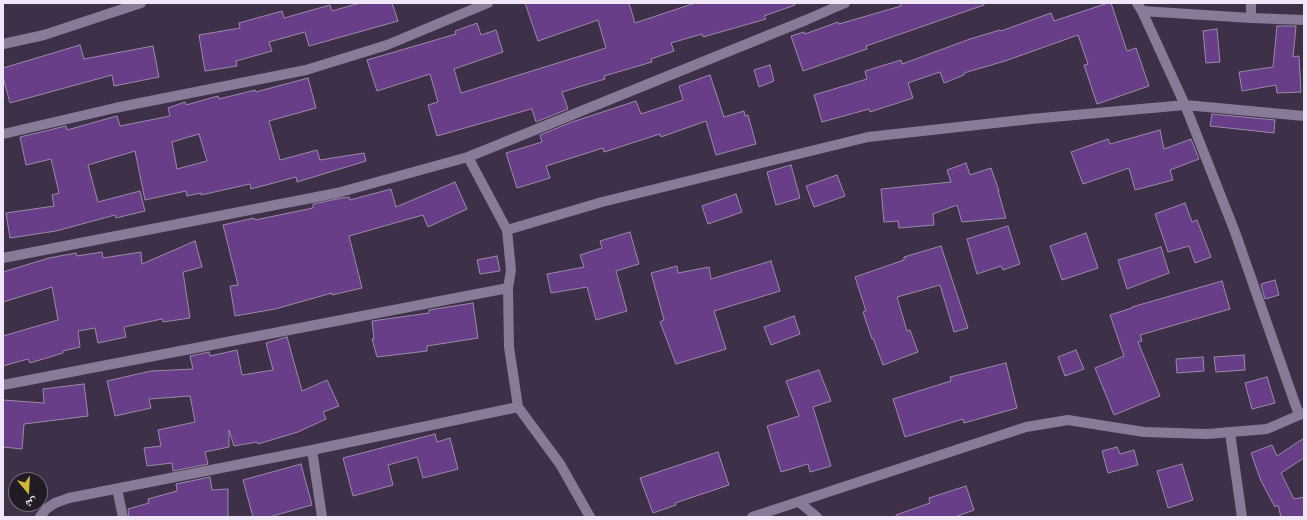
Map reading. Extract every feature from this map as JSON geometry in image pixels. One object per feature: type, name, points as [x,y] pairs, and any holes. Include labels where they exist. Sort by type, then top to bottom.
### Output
[{"type":"street","points":[[3,44],[44,35],[141,3]]},
{"type":"street","points":[[3,134],[115,108],[306,70],[387,45],[488,3]]},
{"type":"street","points":[[3,258],[337,194],[468,157],[845,3]]},
{"type":"street","points":[[1251,3],[1251,18]]},
{"type":"street","points":[[752,517],[1026,427],[1068,420],[1144,432],[1207,434],[1230,433],[1267,430],[1302,414],[1235,232],[1184,105],[1140,7],[1251,18],[1304,20]]},
{"type":"street","points":[[507,230],[602,202],[868,137],[1031,119],[1184,105],[1304,116]]},
{"type":"street","points":[[468,157],[507,230],[511,270],[508,288],[509,347],[518,406],[560,464],[590,517]]},
{"type":"street","points":[[3,385],[508,288]]},
{"type":"street","points":[[40,517],[46,509],[55,503],[69,498],[312,450],[518,406]]},
{"type":"street","points":[[1230,433],[1242,517]]},
{"type":"street","points":[[312,450],[322,517]]},
{"type":"street","points":[[117,489],[123,517]]},
{"type":"street","points":[[799,502],[816,517]]},
{"type":"building","points":[[360,3],[392,3],[398,21],[309,46],[305,32],[269,42],[272,51],[236,61],[237,66],[205,71],[199,35],[240,28],[239,23],[282,11],[284,18],[330,5],[332,11]]},
{"type":"building","points":[[525,3],[629,3],[635,23],[695,3],[794,3],[795,5],[764,16],[766,19],[703,37],[702,34],[671,43],[674,51],[651,59],[652,62],[604,76],[605,79],[562,92],[568,109],[536,122],[531,109],[437,136],[428,105],[438,102],[430,74],[377,91],[367,60],[456,34],[455,31],[477,23],[481,35],[496,30],[503,52],[454,69],[461,93],[606,48],[598,20],[538,41]]},
{"type":"building","points":[[900,3],[984,3],[984,5],[866,46],[867,49],[803,71],[791,36],[804,32],[805,34],[838,22],[839,24],[901,6]]},
{"type":"building","points":[[1111,3],[1127,51],[1136,48],[1149,86],[1097,104],[1084,65],[1088,64],[1078,35],[1005,61],[964,73],[964,75],[944,83],[940,72],[908,83],[913,98],[870,112],[869,109],[822,122],[814,95],[867,79],[865,71],[901,60],[902,64],[970,39],[1000,30],[1001,31],[1051,13],[1054,21]]},
{"type":"building","points":[[1277,26],[1296,26],[1293,57],[1299,56],[1301,92],[1277,93],[1276,85],[1242,91],[1239,72],[1273,67]]},
{"type":"building","points":[[1217,29],[1220,62],[1206,63],[1203,31]]},
{"type":"building","points":[[80,45],[84,59],[153,46],[159,77],[114,86],[112,75],[10,103],[3,77],[3,68]]},
{"type":"building","points":[[770,65],[774,81],[759,87],[754,70]]},
{"type":"building","points":[[710,75],[724,117],[744,111],[745,116],[748,115],[756,144],[716,155],[706,121],[661,137],[660,134],[604,152],[603,148],[546,166],[550,178],[517,188],[506,153],[542,142],[540,135],[572,122],[636,101],[641,114],[683,100],[679,86]]},
{"type":"building","points":[[308,78],[316,108],[269,121],[280,160],[317,150],[320,160],[364,153],[366,161],[297,182],[296,177],[251,189],[250,184],[201,195],[201,193],[187,196],[186,191],[145,200],[135,151],[88,165],[98,202],[140,191],[145,211],[116,218],[115,215],[56,231],[10,238],[6,213],[54,206],[52,195],[59,193],[51,159],[26,165],[20,137],[66,126],[67,130],[117,116],[120,126],[170,116],[168,108],[185,102],[186,105],[218,96],[219,99],[255,90],[256,92]],"holes":[[[199,134],[207,161],[177,169],[172,142]]]},
{"type":"building","points":[[1212,114],[1275,120],[1274,133],[1210,126]]},
{"type":"building","points":[[1160,130],[1164,149],[1191,139],[1199,159],[1170,170],[1173,180],[1135,190],[1129,168],[1083,184],[1071,152],[1108,139],[1110,144]]},
{"type":"building","points":[[966,163],[970,175],[991,168],[1006,218],[962,222],[957,205],[933,214],[934,225],[899,228],[898,221],[884,222],[881,189],[951,182],[947,170]]},
{"type":"building","points":[[791,165],[800,198],[776,205],[767,172]]},
{"type":"building","points":[[837,175],[845,196],[814,207],[806,186]]},
{"type":"building","points":[[455,182],[467,209],[428,227],[423,215],[349,236],[362,288],[332,295],[332,293],[275,309],[235,316],[230,286],[238,285],[223,225],[313,208],[313,204],[349,197],[350,200],[391,189],[396,207]]},
{"type":"building","points":[[736,194],[742,212],[708,224],[702,206]]},
{"type":"building","points":[[1185,203],[1192,222],[1197,220],[1211,257],[1195,263],[1189,246],[1168,252],[1155,214]]},
{"type":"building","points":[[1008,226],[1020,264],[1003,270],[1001,266],[977,274],[967,239]]},
{"type":"building","points":[[630,232],[639,264],[616,271],[627,311],[596,320],[587,287],[551,293],[547,274],[584,267],[580,255],[602,248],[600,241]]},
{"type":"building","points":[[1086,233],[1098,268],[1062,280],[1050,246]]},
{"type":"building","points":[[195,241],[202,267],[183,272],[190,318],[163,322],[162,319],[124,327],[126,337],[98,343],[95,328],[78,331],[80,347],[63,351],[63,353],[30,363],[28,359],[3,366],[3,336],[58,320],[52,287],[3,302],[3,272],[49,258],[76,253],[77,256],[102,252],[103,258],[141,252],[142,264]]},
{"type":"building","points":[[941,246],[968,328],[954,332],[940,285],[897,297],[907,331],[910,330],[918,352],[883,365],[863,312],[866,311],[855,277],[904,260],[904,257]]},
{"type":"building","points":[[1161,247],[1169,273],[1127,289],[1118,260]]},
{"type":"building","points":[[497,256],[500,271],[480,274],[477,260]]},
{"type":"building","points":[[771,261],[780,291],[714,311],[726,349],[676,364],[660,322],[664,320],[651,273],[677,266],[678,273],[709,267],[711,279]]},
{"type":"building","points":[[1275,280],[1279,295],[1265,299],[1261,284]]},
{"type":"building","points":[[1222,281],[1230,309],[1140,335],[1142,341],[1138,342],[1160,396],[1114,415],[1095,368],[1124,356],[1110,315],[1132,307]]},
{"type":"building","points":[[473,303],[478,338],[427,346],[427,351],[377,357],[372,339],[374,339],[372,321],[429,313],[429,310]]},
{"type":"building","points":[[794,316],[800,334],[771,345],[764,327]]},
{"type":"building","points":[[287,337],[302,391],[327,380],[339,406],[323,412],[326,419],[298,432],[258,444],[257,442],[234,446],[229,430],[229,447],[205,452],[208,464],[173,471],[172,463],[147,466],[144,448],[161,446],[158,430],[195,422],[190,396],[149,399],[151,408],[115,416],[107,381],[151,371],[193,369],[190,356],[209,352],[210,356],[237,350],[242,375],[273,370],[266,343]]},
{"type":"building","points":[[1076,350],[1084,369],[1065,376],[1058,357]]},
{"type":"building","points":[[1244,355],[1245,370],[1216,372],[1214,357]]},
{"type":"building","points":[[1203,357],[1204,371],[1177,373],[1176,359]]},
{"type":"building","points":[[1006,363],[1017,408],[964,423],[963,419],[905,437],[893,399],[951,381],[950,377]]},
{"type":"building","points":[[819,370],[831,401],[813,407],[831,466],[810,472],[808,464],[781,472],[767,426],[799,416],[786,381]]},
{"type":"building","points":[[1267,377],[1275,403],[1252,409],[1245,383]]},
{"type":"building","points":[[84,384],[88,416],[24,424],[22,449],[3,447],[3,400],[44,403],[43,389]]},
{"type":"building","points":[[435,434],[437,442],[450,438],[458,469],[423,478],[417,457],[388,465],[393,485],[353,496],[343,458]]},
{"type":"building","points":[[1304,438],[1304,458],[1281,473],[1294,499],[1304,497],[1304,517],[1281,517],[1278,505],[1275,507],[1261,481],[1251,453],[1272,445],[1277,456]]},
{"type":"building","points":[[1117,447],[1120,454],[1134,450],[1138,465],[1108,473],[1102,451]]},
{"type":"building","points":[[718,452],[729,485],[675,503],[676,505],[653,513],[640,478]]},
{"type":"building","points":[[301,464],[312,505],[269,517],[253,517],[243,480]]},
{"type":"building","points":[[1182,464],[1193,500],[1168,508],[1157,471]]},
{"type":"building","points":[[210,477],[212,490],[228,489],[228,517],[129,517],[128,509],[149,503],[148,499],[177,491],[176,484]]},
{"type":"building","points":[[966,486],[974,510],[955,517],[896,517],[896,515],[930,503],[929,498]]}]
